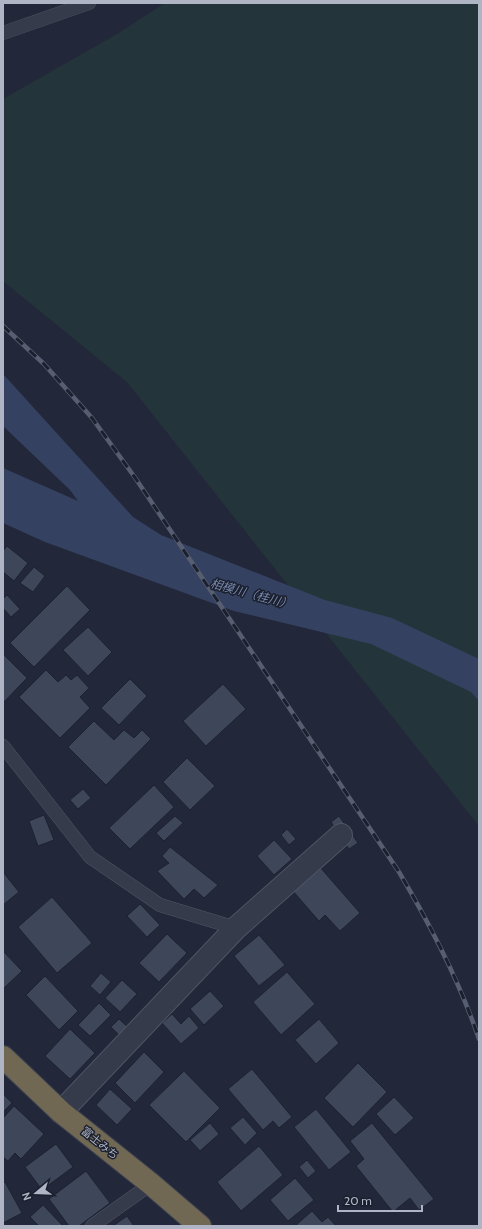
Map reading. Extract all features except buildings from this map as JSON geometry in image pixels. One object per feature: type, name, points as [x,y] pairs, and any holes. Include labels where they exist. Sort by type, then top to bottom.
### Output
[{"type":"highway","name":"富士みち","points":[[3,1057],[61,1112],[151,1184],[200,1226]]},
{"type":"street","points":[[61,1112],[236,928],[341,835]]},
{"type":"lane","points":[[3,33],[89,3]]},
{"type":"lane","points":[[3,746],[90,857],[160,905],[236,928]]},
{"type":"lane","points":[[92,1226],[151,1184]]},
{"type":"shaded area","points":[[165,3],[479,3],[479,826],[127,382],[3,281],[3,99],[119,33]]},
{"type":"water","name":"相模川（桂川）","points":[[3,374],[133,517],[161,535],[325,600],[392,618],[479,659],[479,701],[471,692],[371,644],[234,611],[45,542],[3,523],[3,468],[78,501],[70,490],[3,426]]},
{"type":"railway","points":[[3,326],[44,364],[92,418],[136,479],[399,872],[444,954],[463,996],[479,1039]]}]
